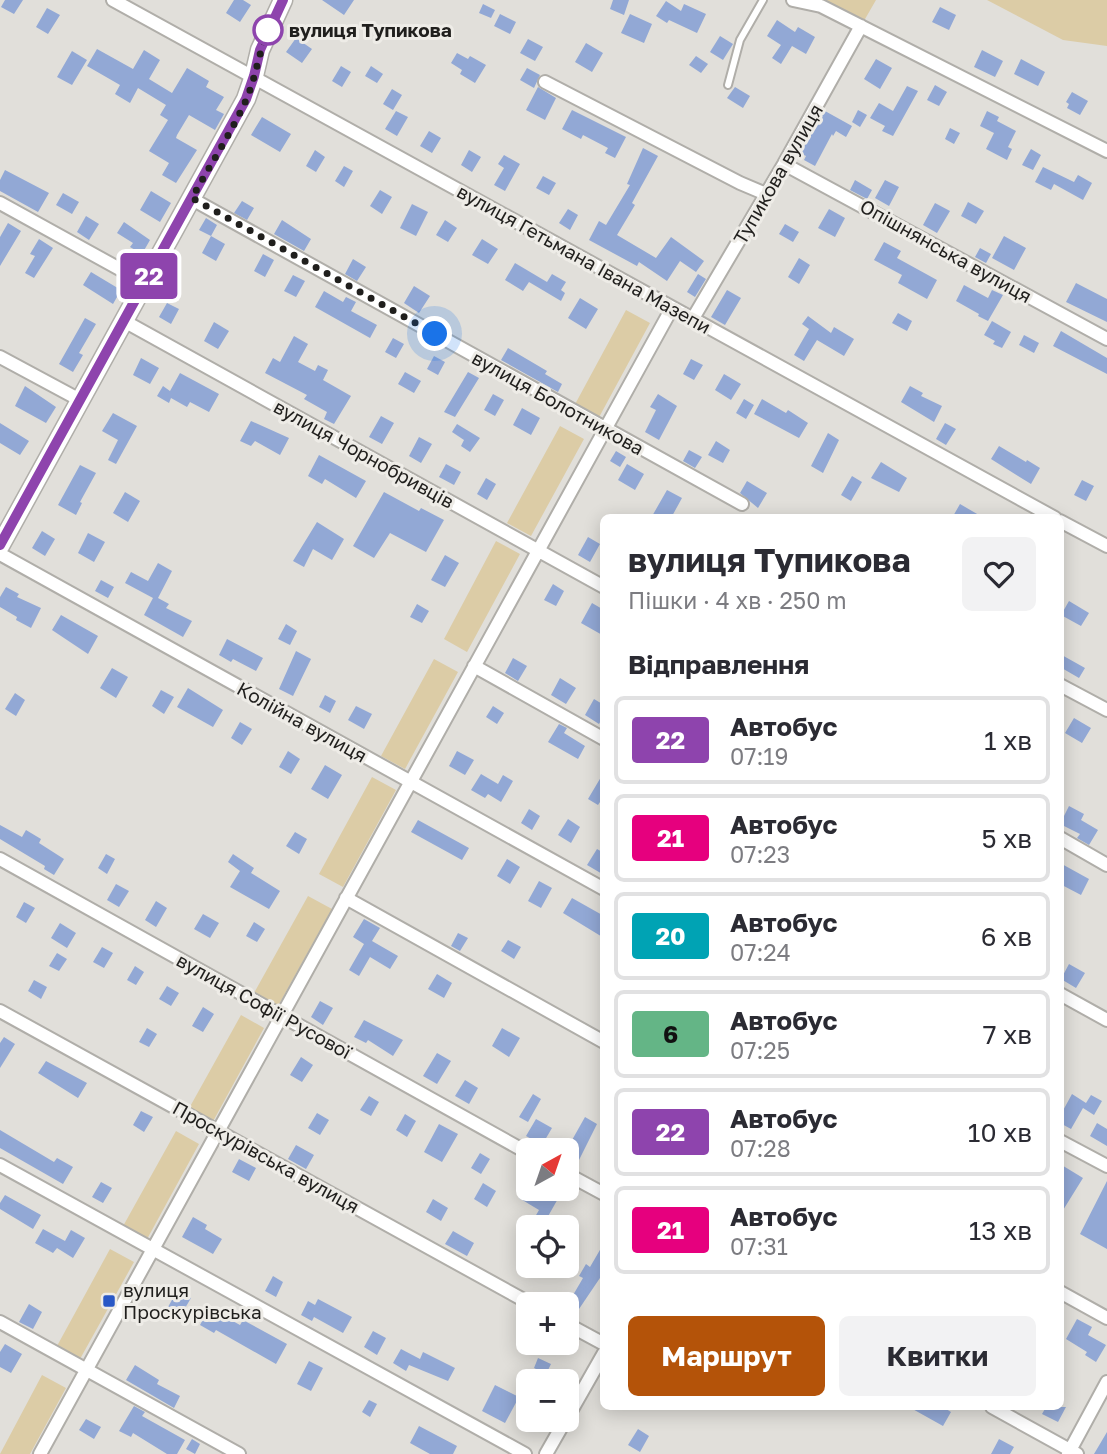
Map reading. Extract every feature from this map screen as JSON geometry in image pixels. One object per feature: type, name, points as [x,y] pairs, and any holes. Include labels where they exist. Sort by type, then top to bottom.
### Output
[{"type":"street","name":"вулиця Гетьмана Івана Мазепи","points":[[113,0],[1044,514]]},
{"type":"street","points":[[0,546],[246,99],[260,50],[283,0]]},
{"type":"street","points":[[793,0],[823,3],[861,26],[1107,151]]},
{"type":"street","name":"Тупикова вулиця","points":[[692,320],[861,26]]},
{"type":"street","points":[[545,82],[766,194]]},
{"type":"street","name":"Опішнянська вулиця","points":[[784,164],[1107,339]]},
{"type":"street","name":"вулиця Болотникова","points":[[192,198],[742,504]]},
{"type":"street","points":[[0,203],[145,283]]},
{"type":"street","points":[[40,1454],[672,308]]},
{"type":"street","name":"вулиця Чорнобривців","points":[[124,321],[600,585]]},
{"type":"street","points":[[0,357],[80,400]]},
{"type":"street","name":"вулиця Гетьмана Івана Мазепи","points":[[1064,525],[1107,546]]},
{"type":"street","name":"Колійна вулиця","points":[[0,554],[600,887]]},
{"type":"street","points":[[474,666],[600,737]]},
{"type":"street","points":[[1064,687],[1107,710]]},
{"type":"street","points":[[1064,840],[1107,864]]},
{"type":"street","name":"вулиця Софії Русової","points":[[0,859],[516,1146]]},
{"type":"street","points":[[346,898],[600,1040]]},
{"type":"street","points":[[1064,995],[1107,1020]]},
{"type":"street","name":"Проскурівська вулиця","points":[[0,1011],[516,1296]]},
{"type":"street","points":[[1064,1143],[1107,1166]]},
{"type":"street","points":[[0,1165],[525,1454]]},
{"type":"street","points":[[579,1180],[600,1192]]},
{"type":"street","points":[[1064,1295],[1107,1318]]},
{"type":"street","points":[[0,1322],[239,1454]]},
{"type":"street","points":[[579,1330],[600,1342]]},
{"type":"street","points":[[579,1398],[600,1360]]},
{"type":"street","points":[[997,1410],[1072,1453],[1107,1382]]},
{"type":"street","points":[[547,1454],[560,1432]]},
{"type":"lane","points":[[728,85],[740,40],[763,0]]},
{"type":"shaded area","points":[[793,0],[876,0],[861,26]]},
{"type":"shaded area","points":[[987,0],[1107,0],[1107,46],[1063,40]]},
{"type":"shaded area","points":[[626,310],[650,323],[597,421],[573,408]]},
{"type":"shaded area","points":[[560,426],[584,439],[531,536],[507,523]]},
{"type":"shaded area","points":[[496,541],[520,554],[467,652],[444,639]]},
{"type":"shaded area","points":[[434,659],[458,672],[405,769],[381,756]]},
{"type":"shaded area","points":[[372,777],[396,790],[343,887],[319,874]]},
{"type":"shaded area","points":[[308,896],[332,909],[278,1006],[254,993]]},
{"type":"shaded area","points":[[241,1015],[264,1028],[211,1125],[187,1112]]},
{"type":"shaded area","points":[[176,1131],[199,1144],[146,1241],[122,1228]]},
{"type":"shaded area","points":[[110,1249],[134,1262],[80,1359],[57,1346]]},
{"type":"shaded area","points":[[42,1375],[66,1388],[30,1454],[0,1454]]},
{"type":"building","points":[[5,0],[23,0],[14,14],[1,7]]},
{"type":"building","points":[[234,0],[243,0],[251,5],[240,22],[226,13]]},
{"type":"building","points":[[322,0],[354,0],[344,15]]},
{"type":"building","points":[[613,0],[629,0],[624,15],[610,9]]},
{"type":"building","points":[[666,1],[681,11],[684,4],[706,14],[697,33],[669,20],[667,23],[656,16]]},
{"type":"building","points":[[483,4],[495,10],[491,18],[479,13]]},
{"type":"building","points":[[940,7],[956,15],[949,30],[932,22]]},
{"type":"building","points":[[47,8],[60,15],[48,34],[36,27]]},
{"type":"building","points":[[500,14],[516,22],[510,34],[494,26]]},
{"type":"building","points":[[630,14],[652,24],[644,43],[621,33]]},
{"type":"building","points":[[777,20],[795,32],[798,27],[815,37],[806,54],[792,46],[781,64],[772,58],[781,45],[767,36]]},
{"type":"building","points":[[720,36],[733,44],[723,60],[710,52]]},
{"type":"building","points":[[296,38],[312,49],[302,63],[286,52]]},
{"type":"building","points":[[528,39],[543,47],[535,61],[520,53]]},
{"type":"building","points":[[586,43],[603,53],[592,72],[575,62]]},
{"type":"building","points":[[97,49],[133,69],[144,50],[160,60],[149,79],[172,93],[187,68],[209,81],[206,87],[224,97],[216,110],[224,114],[215,130],[189,115],[177,135],[176,138],[197,150],[176,183],[162,175],[169,163],[149,151],[168,120],[160,115],[166,105],[138,88],[130,103],[115,94],[120,85],[87,66]]},
{"type":"building","points":[[982,50],[1003,61],[995,77],[974,67]]},
{"type":"building","points":[[72,51],[87,60],[72,85],[57,77]]},
{"type":"building","points":[[457,53],[468,59],[470,56],[486,65],[475,83],[460,74],[462,70],[451,63]]},
{"type":"building","points":[[696,56],[708,64],[701,73],[689,65]]},
{"type":"building","points":[[876,59],[892,68],[880,89],[864,79]]},
{"type":"building","points":[[1021,59],[1045,72],[1038,86],[1014,74]]},
{"type":"building","points":[[341,66],[351,72],[342,87],[332,81]]},
{"type":"building","points":[[371,66],[383,74],[377,83],[365,76]]},
{"type":"building","points":[[527,68],[540,75],[534,88],[520,80]]},
{"type":"building","points":[[935,85],[947,92],[939,106],[927,100]]},
{"type":"building","points":[[907,86],[918,91],[893,136],[882,131],[885,126],[870,118],[879,103],[893,111]]},
{"type":"building","points":[[538,87],[556,98],[545,120],[526,110]]},
{"type":"building","points":[[735,87],[750,96],[743,108],[727,98]]},
{"type":"building","points":[[392,89],[402,95],[393,110],[383,104]]},
{"type":"building","points":[[1072,92],[1088,101],[1080,115],[1067,108],[1069,104],[1066,102]]},
{"type":"building","points":[[572,110],[626,137],[615,158],[605,153],[608,148],[583,135],[581,139],[562,129]]},
{"type":"building","points":[[858,110],[867,115],[860,127],[852,122]]},
{"type":"building","points":[[396,111],[408,117],[397,136],[385,129]]},
{"type":"building","points":[[825,111],[852,126],[846,137],[836,131],[833,136],[832,134],[815,166],[804,160],[806,156],[800,153]]},
{"type":"building","points":[[987,111],[999,117],[997,121],[1016,131],[1008,147],[1012,149],[1007,160],[986,149],[994,133],[980,126]]},
{"type":"building","points":[[262,117],[291,134],[280,152],[251,135]]},
{"type":"building","points":[[950,128],[960,133],[954,144],[945,139]]},
{"type":"building","points":[[429,131],[441,138],[432,153],[420,146]]},
{"type":"building","points":[[643,148],[658,156],[632,203],[635,205],[617,235],[656,258],[671,237],[704,261],[696,272],[680,261],[667,281],[639,262],[637,266],[589,240],[599,221],[606,225],[630,185],[627,184]]},
{"type":"building","points":[[1031,149],[1041,155],[1033,170],[1022,165]]},
{"type":"building","points":[[315,150],[325,157],[316,172],[306,166]]},
{"type":"building","points":[[469,150],[481,157],[472,172],[461,165]]},
{"type":"building","points":[[504,155],[520,164],[505,191],[494,185],[504,168],[498,164]]},
{"type":"building","points":[[344,166],[353,171],[344,187],[335,181]]},
{"type":"building","points":[[1043,167],[1074,182],[1078,175],[1092,183],[1083,200],[1054,184],[1051,190],[1035,182]]},
{"type":"building","points":[[5,170],[49,193],[38,212],[0,191],[0,180]]},
{"type":"building","points":[[543,176],[556,183],[549,195],[536,188]]},
{"type":"building","points":[[855,180],[872,190],[867,199],[850,190]]},
{"type":"building","points":[[885,180],[899,187],[889,206],[875,198]]},
{"type":"building","points":[[380,190],[392,197],[382,214],[370,206]]},
{"type":"building","points":[[151,191],[171,203],[160,222],[140,210]]},
{"type":"building","points":[[63,193],[79,202],[72,214],[56,205]]},
{"type":"building","points":[[242,201],[254,208],[247,220],[234,213]]},
{"type":"building","points":[[968,202],[984,211],[976,224],[961,216]]},
{"type":"building","points":[[935,203],[950,211],[937,233],[923,225]]},
{"type":"building","points":[[412,204],[428,212],[416,236],[400,228]]},
{"type":"building","points":[[568,209],[578,215],[570,230],[559,223]]},
{"type":"building","points":[[829,209],[845,218],[835,237],[818,228]]},
{"type":"building","points":[[86,216],[99,224],[89,240],[77,232]]},
{"type":"building","points":[[206,218],[217,225],[211,236],[199,230]]},
{"type":"building","points":[[282,220],[311,239],[304,251],[274,234]]},
{"type":"building","points":[[445,220],[457,228],[448,242],[436,235]]},
{"type":"building","points":[[124,222],[150,240],[142,254],[130,247],[133,243],[117,233]]},
{"type":"building","points":[[8,223],[21,231],[0,266],[0,237]]},
{"type":"building","points":[[785,224],[799,232],[793,242],[779,234]]},
{"type":"building","points":[[211,236],[225,244],[216,261],[202,253]]},
{"type":"building","points":[[1004,236],[1026,248],[1014,270],[992,258]]},
{"type":"building","points":[[39,239],[53,248],[34,278],[25,273],[35,256],[30,254]]},
{"type":"building","points":[[482,239],[498,249],[488,264],[472,255]]},
{"type":"building","points":[[884,242],[901,251],[897,258],[937,280],[927,299],[898,283],[902,275],[874,260]]},
{"type":"building","points":[[980,248],[991,254],[986,263],[975,257]]},
{"type":"building","points":[[263,254],[274,260],[265,277],[254,271]]},
{"type":"building","points":[[799,258],[810,265],[799,284],[788,277]]},
{"type":"building","points":[[353,259],[366,267],[357,281],[345,274]]},
{"type":"building","points":[[515,263],[547,282],[552,274],[566,282],[561,290],[565,293],[561,301],[529,282],[523,291],[505,280]]},
{"type":"building","points":[[91,272],[121,290],[113,304],[83,285]]},
{"type":"building","points":[[698,274],[706,279],[695,297],[687,292]]},
{"type":"building","points":[[293,275],[305,281],[296,297],[284,291]]},
{"type":"building","points":[[1076,283],[1107,299],[1107,322],[1066,302]]},
{"type":"building","points":[[964,285],[988,298],[992,290],[1003,295],[988,321],[956,301]]},
{"type":"building","points":[[414,286],[430,296],[419,313],[404,303]]},
{"type":"building","points":[[727,290],[741,298],[725,325],[711,317]]},
{"type":"building","points":[[324,291],[343,302],[346,297],[356,302],[351,311],[377,325],[370,338],[315,307]]},
{"type":"building","points":[[580,298],[598,309],[586,329],[568,318]]},
{"type":"building","points":[[167,303],[179,309],[171,324],[159,317]]},
{"type":"building","points":[[898,313],[912,321],[907,331],[892,323]]},
{"type":"building","points":[[808,316],[831,333],[834,327],[854,339],[844,356],[817,340],[804,361],[794,355],[809,329],[802,324]]},
{"type":"building","points":[[85,318],[96,324],[79,353],[83,355],[73,372],[59,364]]},
{"type":"building","points":[[992,321],[1011,332],[1002,348],[984,335]]},
{"type":"building","points":[[214,322],[229,331],[218,349],[204,341]]},
{"type":"building","points":[[1061,331],[1107,358],[1107,374],[1053,346]]},
{"type":"building","points":[[1024,335],[1039,343],[1034,353],[1019,345]]},
{"type":"building","points":[[294,336],[308,344],[298,362],[315,371],[318,365],[328,370],[323,380],[351,396],[334,424],[324,419],[327,412],[304,399],[307,395],[265,373],[273,358],[280,362]]},
{"type":"building","points":[[393,338],[404,344],[396,358],[385,352]]},
{"type":"building","points":[[508,348],[547,371],[545,374],[562,384],[558,392],[501,360]]},
{"type":"building","points":[[434,356],[445,362],[438,375],[427,369]]},
{"type":"building","points":[[141,358],[159,368],[150,384],[133,375]]},
{"type":"building","points":[[691,359],[703,365],[694,380],[683,374]]},
{"type":"building","points":[[405,372],[421,381],[414,393],[398,384]]},
{"type":"building","points":[[468,372],[479,378],[455,417],[444,412]]},
{"type":"building","points":[[180,373],[219,394],[209,412],[190,402],[187,407],[171,398],[169,403],[157,396],[163,386],[170,391]]},
{"type":"building","points":[[724,374],[741,384],[731,400],[715,390]]},
{"type":"building","points":[[25,386],[56,407],[46,423],[15,406]]},
{"type":"building","points":[[910,386],[923,393],[921,396],[942,406],[934,422],[901,402]]},
{"type":"building","points":[[493,394],[504,400],[495,416],[484,410]]},
{"type":"building","points":[[658,394],[677,406],[659,440],[645,432],[656,410],[650,407]]},
{"type":"building","points":[[744,399],[754,405],[746,419],[736,413]]},
{"type":"building","points":[[762,399],[786,413],[788,410],[808,423],[799,438],[754,414]]},
{"type":"building","points":[[522,408],[540,418],[531,435],[513,425]]},
{"type":"building","points":[[113,413],[137,426],[116,464],[108,460],[118,440],[102,431]]},
{"type":"building","points":[[381,416],[394,423],[382,444],[369,437]]},
{"type":"building","points":[[251,421],[289,438],[280,455],[255,441],[251,446],[240,441]]},
{"type":"building","points":[[0,423],[29,441],[20,455],[0,443]]},
{"type":"building","points":[[945,423],[956,429],[946,445],[936,439]]},
{"type":"building","points":[[457,424],[480,438],[470,452],[461,446],[464,440],[452,432]]},
{"type":"building","points":[[828,433],[839,440],[823,473],[811,466]]},
{"type":"building","points":[[419,437],[432,444],[421,463],[409,456]]},
{"type":"building","points":[[716,441],[730,450],[723,463],[708,455]]},
{"type":"building","points":[[999,446],[1040,468],[1031,484],[991,459]]},
{"type":"building","points":[[689,450],[702,457],[695,468],[683,461]]},
{"type":"building","points":[[616,451],[626,457],[620,467],[610,461]]},
{"type":"building","points":[[319,455],[366,481],[356,498],[325,479],[322,484],[308,476]]},
{"type":"building","points":[[881,462],[907,478],[899,492],[871,478]]},
{"type":"building","points":[[446,464],[461,472],[454,485],[439,477]]},
{"type":"building","points":[[627,464],[644,474],[635,490],[618,480]]},
{"type":"building","points":[[80,465],[96,473],[76,515],[58,505]]},
{"type":"building","points":[[852,476],[862,482],[851,501],[841,495]]},
{"type":"building","points":[[486,478],[496,484],[487,500],[477,494]]},
{"type":"building","points":[[1082,480],[1094,486],[1086,501],[1074,495]]},
{"type":"building","points":[[747,481],[767,493],[758,508],[740,493]]},
{"type":"building","points":[[667,490],[682,498],[673,514],[653,514]]},
{"type":"building","points":[[125,492],[140,501],[128,522],[113,513]]},
{"type":"building","points":[[384,492],[419,511],[421,508],[444,520],[426,552],[390,533],[374,558],[353,546]]},
{"type":"building","points":[[960,504],[977,514],[954,514]]},
{"type":"building","points":[[317,522],[344,539],[332,560],[313,549],[304,567],[293,561]]},
{"type":"building","points":[[42,531],[55,539],[45,556],[32,548]]},
{"type":"building","points":[[88,533],[105,542],[94,562],[78,553]]},
{"type":"building","points":[[588,537],[600,544],[590,562],[578,555]]},
{"type":"building","points":[[445,555],[459,563],[445,587],[431,580]]},
{"type":"building","points":[[158,563],[172,571],[158,598],[169,604],[166,608],[192,621],[183,637],[144,615],[153,598],[125,583],[131,572],[148,581]]},
{"type":"building","points":[[101,580],[114,587],[108,598],[95,591]]},
{"type":"building","points":[[553,584],[564,591],[556,606],[544,600]]},
{"type":"building","points":[[6,587],[19,594],[17,597],[41,608],[31,628],[0,607],[0,597]]},
{"type":"building","points":[[1069,601],[1089,613],[1081,626],[1064,617]]},
{"type":"building","points":[[592,603],[600,608],[600,634],[581,623]]},
{"type":"building","points":[[417,604],[429,611],[422,623],[410,617]]},
{"type":"building","points":[[61,615],[98,636],[88,654],[52,630]]},
{"type":"building","points":[[286,624],[297,631],[290,645],[278,639]]},
{"type":"building","points":[[227,639],[263,658],[256,671],[219,655]]},
{"type":"building","points":[[296,651],[311,659],[293,696],[279,689]]},
{"type":"building","points":[[1064,656],[1085,668],[1079,678],[1064,669]]},
{"type":"building","points":[[513,658],[527,666],[518,681],[505,673]]},
{"type":"building","points":[[112,668],[128,677],[116,698],[100,688]]},
{"type":"building","points":[[560,678],[576,688],[566,704],[551,695]]},
{"type":"building","points":[[188,688],[223,710],[213,727],[177,707]]},
{"type":"building","points":[[161,690],[174,697],[164,714],[152,706]]},
{"type":"building","points":[[15,693],[25,700],[16,716],[5,709]]},
{"type":"building","points":[[325,695],[336,701],[330,713],[319,707]]},
{"type":"building","points":[[594,699],[600,703],[599,724],[585,715]]},
{"type":"building","points":[[356,706],[372,714],[364,729],[348,720]]},
{"type":"building","points":[[493,706],[504,713],[497,724],[486,717]]},
{"type":"building","points":[[1074,718],[1091,728],[1082,743],[1065,733]]},
{"type":"building","points":[[240,722],[252,729],[242,745],[231,738]]},
{"type":"building","points":[[559,724],[567,728],[564,733],[585,746],[578,759],[548,742]]},
{"type":"building","points":[[288,751],[300,759],[291,774],[279,767]]},
{"type":"building","points":[[457,751],[474,760],[465,775],[449,766]]},
{"type":"building","points":[[325,765],[342,775],[328,799],[311,789]]},
{"type":"building","points":[[481,774],[498,784],[503,775],[513,781],[501,802],[488,794],[485,798],[471,790]]},
{"type":"building","points":[[600,779],[600,802],[598,805],[588,799]]},
{"type":"building","points":[[1069,806],[1084,814],[1081,820],[1098,830],[1089,845],[1077,838],[1080,834],[1064,826],[1064,816]]},
{"type":"building","points":[[529,809],[540,816],[532,830],[521,823]]},
{"type":"building","points":[[568,819],[580,827],[571,843],[558,835]]},
{"type":"building","points":[[418,820],[469,848],[462,860],[411,832]]},
{"type":"building","points":[[0,825],[22,837],[26,830],[41,839],[39,843],[64,859],[54,875],[44,869],[45,866],[0,839]]},
{"type":"building","points":[[295,832],[307,839],[299,854],[286,846]]},
{"type":"building","points":[[597,849],[600,851],[600,873],[587,865]]},
{"type":"building","points":[[106,854],[115,859],[107,874],[98,868]]},
{"type":"building","points":[[233,854],[254,868],[251,873],[280,891],[269,909],[230,887],[240,871],[228,862]]},
{"type":"building","points":[[507,859],[520,867],[510,884],[497,876]]},
{"type":"building","points":[[1064,865],[1089,879],[1081,895],[1064,886]]},
{"type":"building","points":[[539,881],[552,888],[541,908],[528,901]]},
{"type":"building","points":[[116,884],[129,891],[119,907],[107,900]]},
{"type":"building","points":[[572,898],[600,914],[600,936],[563,913]]},
{"type":"building","points":[[156,901],[167,908],[156,927],[145,920]]},
{"type":"building","points":[[24,902],[35,908],[26,923],[16,917]]},
{"type":"building","points":[[203,914],[219,923],[210,938],[194,929]]},
{"type":"building","points":[[364,919],[380,928],[372,941],[398,956],[390,969],[370,957],[359,976],[349,970],[364,944],[353,937]]},
{"type":"building","points":[[254,922],[265,929],[257,942],[246,936]]},
{"type":"building","points":[[60,923],[76,933],[67,948],[51,938]]},
{"type":"building","points":[[458,933],[468,938],[460,951],[451,946]]},
{"type":"building","points":[[508,940],[521,947],[514,959],[501,951]]},
{"type":"building","points":[[102,947],[113,953],[104,968],[93,962]]},
{"type":"building","points":[[57,953],[67,959],[59,971],[49,966]]},
{"type":"building","points":[[1069,964],[1085,973],[1076,988],[1064,981],[1064,973]]},
{"type":"building","points":[[135,966],[144,972],[136,985],[127,980]]},
{"type":"building","points":[[437,974],[452,983],[444,998],[428,989]]},
{"type":"building","points":[[34,980],[47,987],[41,999],[28,991]]},
{"type":"building","points":[[167,986],[179,993],[171,1006],[159,999]]},
{"type":"building","points":[[320,1001],[333,1008],[323,1025],[311,1017]]},
{"type":"building","points":[[203,1007],[214,1014],[203,1032],[192,1026]]},
{"type":"building","points":[[364,1020],[403,1040],[393,1056],[368,1040],[366,1043],[354,1037]]},
{"type":"building","points":[[147,1028],[157,1034],[149,1047],[139,1042]]},
{"type":"building","points":[[502,1028],[520,1038],[509,1057],[492,1046]]},
{"type":"building","points":[[4,1037],[15,1044],[0,1068],[0,1043]]},
{"type":"building","points":[[437,1053],[451,1061],[437,1084],[423,1076]]},
{"type":"building","points":[[301,1057],[313,1065],[302,1082],[290,1075]]},
{"type":"building","points":[[46,1061],[87,1083],[78,1098],[38,1073]]},
{"type":"building","points":[[465,1080],[478,1088],[469,1104],[455,1096]]},
{"type":"building","points":[[533,1094],[541,1099],[528,1122],[519,1117]]},
{"type":"building","points":[[1072,1094],[1086,1103],[1091,1095],[1102,1101],[1094,1115],[1083,1108],[1071,1129],[1064,1125],[1064,1109]]},
{"type":"building","points":[[369,1096],[379,1102],[371,1116],[360,1110]]},
{"type":"building","points":[[141,1111],[153,1117],[144,1132],[133,1125]]},
{"type":"building","points":[[317,1113],[329,1120],[320,1135],[308,1128]]},
{"type":"building","points":[[405,1114],[416,1121],[407,1137],[396,1130]]},
{"type":"building","points":[[585,1117],[597,1124],[579,1160],[579,1138],[573,1138]]},
{"type":"building","points":[[536,1119],[552,1128],[546,1138],[526,1136]]},
{"type":"building","points":[[1097,1123],[1107,1129],[1107,1146],[1090,1136]]},
{"type":"building","points":[[439,1124],[458,1134],[442,1162],[424,1152]]},
{"type":"building","points":[[0,1130],[54,1162],[57,1158],[73,1167],[63,1184],[0,1148]]},
{"type":"building","points":[[296,1145],[314,1155],[306,1169],[288,1159]]},
{"type":"building","points":[[480,1153],[490,1159],[481,1174],[471,1168]]},
{"type":"building","points":[[239,1159],[256,1168],[249,1181],[232,1172]]},
{"type":"building","points":[[1064,1166],[1083,1178],[1064,1209]]},
{"type":"building","points":[[1107,1181],[1107,1249],[1080,1234]]},
{"type":"building","points":[[101,1182],[112,1188],[103,1203],[92,1197]]},
{"type":"building","points":[[483,1183],[496,1191],[487,1207],[474,1199]]},
{"type":"building","points":[[5,1195],[41,1215],[33,1229],[0,1209]]},
{"type":"building","points":[[433,1199],[448,1208],[441,1221],[426,1212]]},
{"type":"building","points":[[524,1201],[557,1201],[549,1215],[536,1215],[539,1210]]},
{"type":"building","points":[[193,1217],[207,1225],[205,1229],[222,1239],[213,1254],[182,1237]]},
{"type":"building","points":[[43,1229],[65,1241],[71,1230],[85,1238],[73,1258],[57,1248],[53,1253],[35,1243]]},
{"type":"building","points":[[453,1231],[474,1243],[467,1256],[445,1244]]},
{"type":"building","points":[[600,1250],[600,1278],[579,1309],[579,1292],[575,1292],[583,1278],[579,1276],[586,1264],[590,1267]]},
{"type":"building","points":[[273,1276],[283,1282],[276,1297],[265,1291]]},
{"type":"building","points":[[177,1291],[191,1298],[181,1315],[168,1307]]},
{"type":"building","points":[[318,1299],[352,1317],[343,1333],[314,1317],[312,1321],[301,1315],[308,1301],[315,1305]]},
{"type":"building","points":[[29,1304],[42,1312],[33,1329],[19,1322]]},
{"type":"building","points":[[209,1308],[240,1325],[243,1320],[287,1344],[276,1364],[216,1330],[214,1333],[200,1325]]},
{"type":"building","points":[[1077,1319],[1092,1327],[1088,1335],[1106,1345],[1096,1362],[1085,1355],[1087,1352],[1066,1339]]},
{"type":"building","points":[[373,1331],[386,1338],[377,1355],[364,1347]]},
{"type":"building","points":[[5,1344],[22,1354],[11,1373],[0,1367],[0,1352]]},
{"type":"building","points":[[401,1349],[420,1359],[423,1352],[455,1368],[448,1381],[409,1365],[406,1371],[393,1363]]},
{"type":"building","points":[[538,1358],[551,1364],[548,1369],[534,1368]]},
{"type":"building","points":[[309,1361],[323,1368],[311,1391],[297,1384]]},
{"type":"building","points":[[135,1365],[159,1380],[157,1384],[180,1396],[174,1408],[126,1380]]},
{"type":"building","points":[[495,1385],[516,1396],[516,1403],[505,1423],[482,1411]]},
{"type":"building","points":[[369,1400],[377,1404],[370,1417],[362,1412]]},
{"type":"building","points":[[134,1406],[145,1412],[142,1416],[185,1440],[177,1454],[167,1454],[133,1433],[131,1437],[119,1431]]},
{"type":"building","points":[[1066,1407],[1058,1422],[1042,1414],[1044,1410],[1064,1410]]},
{"type":"building","points":[[914,1410],[948,1410],[951,1412],[943,1426]]},
{"type":"building","points":[[86,1419],[101,1427],[94,1439],[79,1430]]},
{"type":"building","points":[[419,1426],[457,1446],[453,1454],[430,1454],[410,1443]]},
{"type":"building","points":[[638,1429],[649,1436],[640,1452],[628,1445]]},
{"type":"building","points":[[1107,1432],[1107,1454],[1094,1454]]},
{"type":"building","points":[[192,1439],[200,1444],[195,1454],[186,1449]]},
{"type":"building","points":[[999,1439],[1014,1447],[1010,1454],[991,1454]]},
{"type":"bus line","name":"22","points":[[0,545],[246,99],[260,50],[283,0]]},
{"type":"place","name":"вулиця Тупикова","points":[[268,30]]},
{"type":"place","name":"вулиця Проскурівська","points":[[109,1301]]},
{"type":"route","points":[[268,30],[246,99],[192,198],[435,334]]}]
